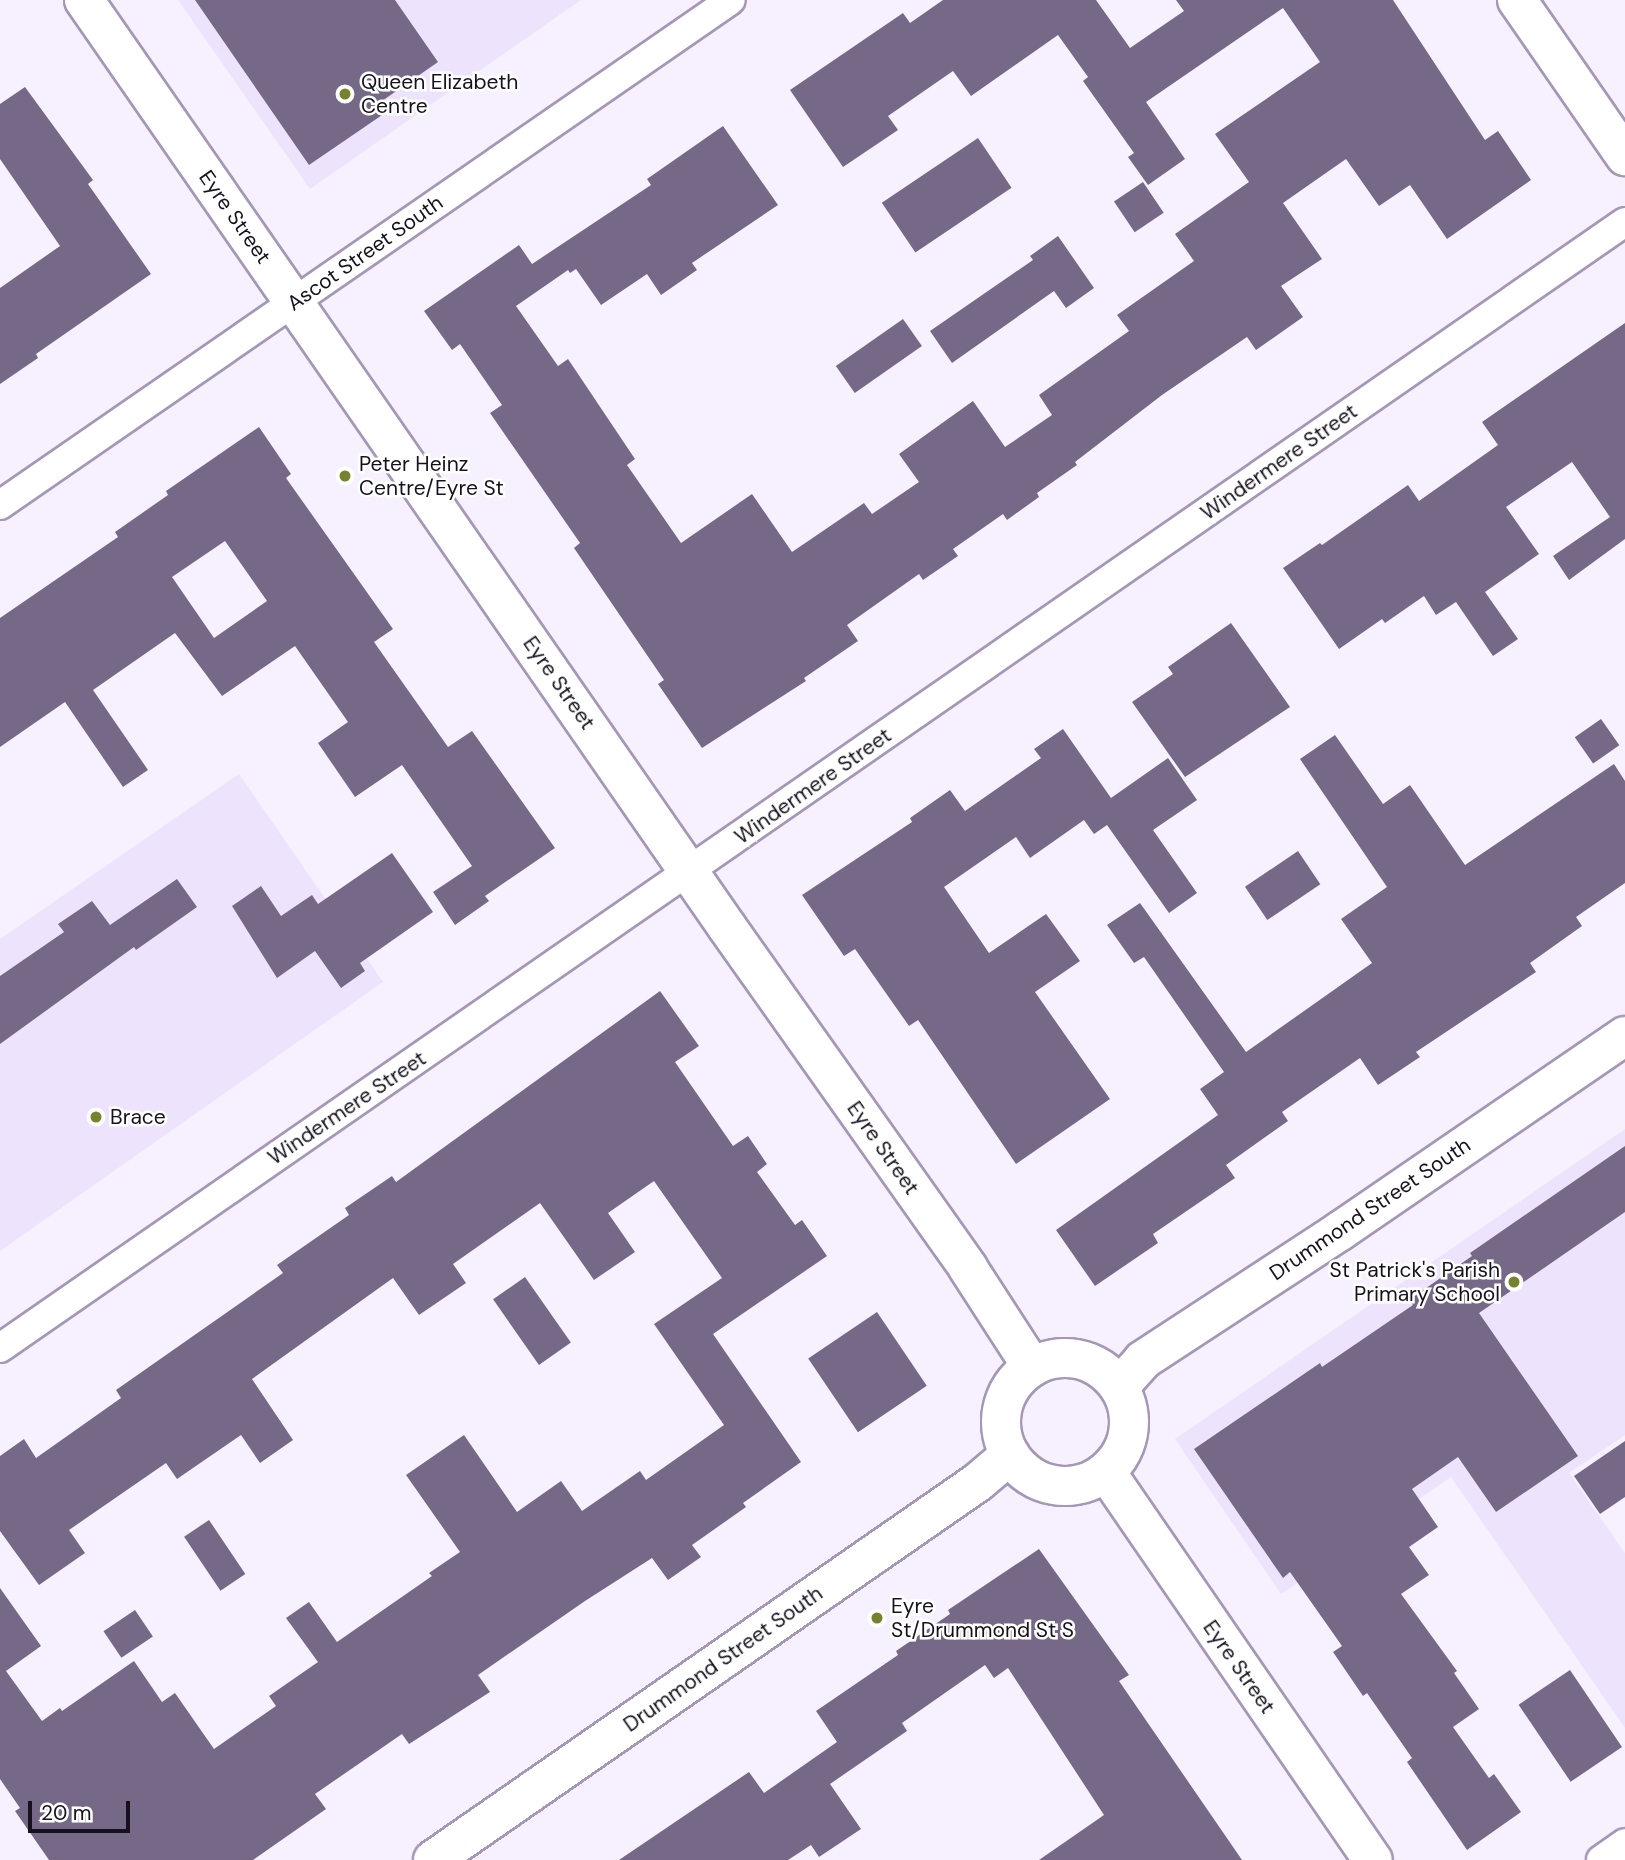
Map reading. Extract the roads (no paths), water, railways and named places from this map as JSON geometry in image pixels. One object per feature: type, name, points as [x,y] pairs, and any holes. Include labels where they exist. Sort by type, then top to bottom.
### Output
[{"type":"main road","name":"Eyre Street","points":[[84,0],[968,1269],[1032,1367]]},
{"type":"main road","points":[[1517,0],[1625,156]]},
{"type":"main road","name":"Drummond Street South","points":[[1119,1387],[1143,1360],[1340,1231],[1625,1036]]},
{"type":"main road","points":[[1063,1358],[1085,1361],[1104,1371],[1119,1387],[1127,1404],[1130,1423],[1127,1441],[1119,1458],[1106,1472],[1077,1486],[1054,1486],[1032,1478],[1010,1455],[1004,1442],[1001,1413],[1011,1387],[1032,1367],[1063,1358]]},
{"type":"main road","name":"Drummond Street South","points":[[433,1860],[978,1482],[1010,1455]]},
{"type":"main road","name":"Eyre Street","points":[[1106,1472],[1373,1860]]},
{"type":"street","name":"Ascot Street South","points":[[0,505],[731,0]]},
{"type":"street","name":"Windermere Street","points":[[0,1348],[1625,222]]},
{"type":"street","points":[[1601,1860],[1625,1843]]},
{"type":"place","name":"Queen Elizabeth Centre","points":[[345,94]]},
{"type":"place","name":"Peter Heinz Centre/Eyre St","points":[[345,476]]},
{"type":"place","name":"Brace","points":[[96,1117]]},
{"type":"place","name":"St Patrick's Parish Primary School","points":[[1514,1282]]},
{"type":"place","name":"Eyre St/Drummond St S","points":[[877,1618]]}]
